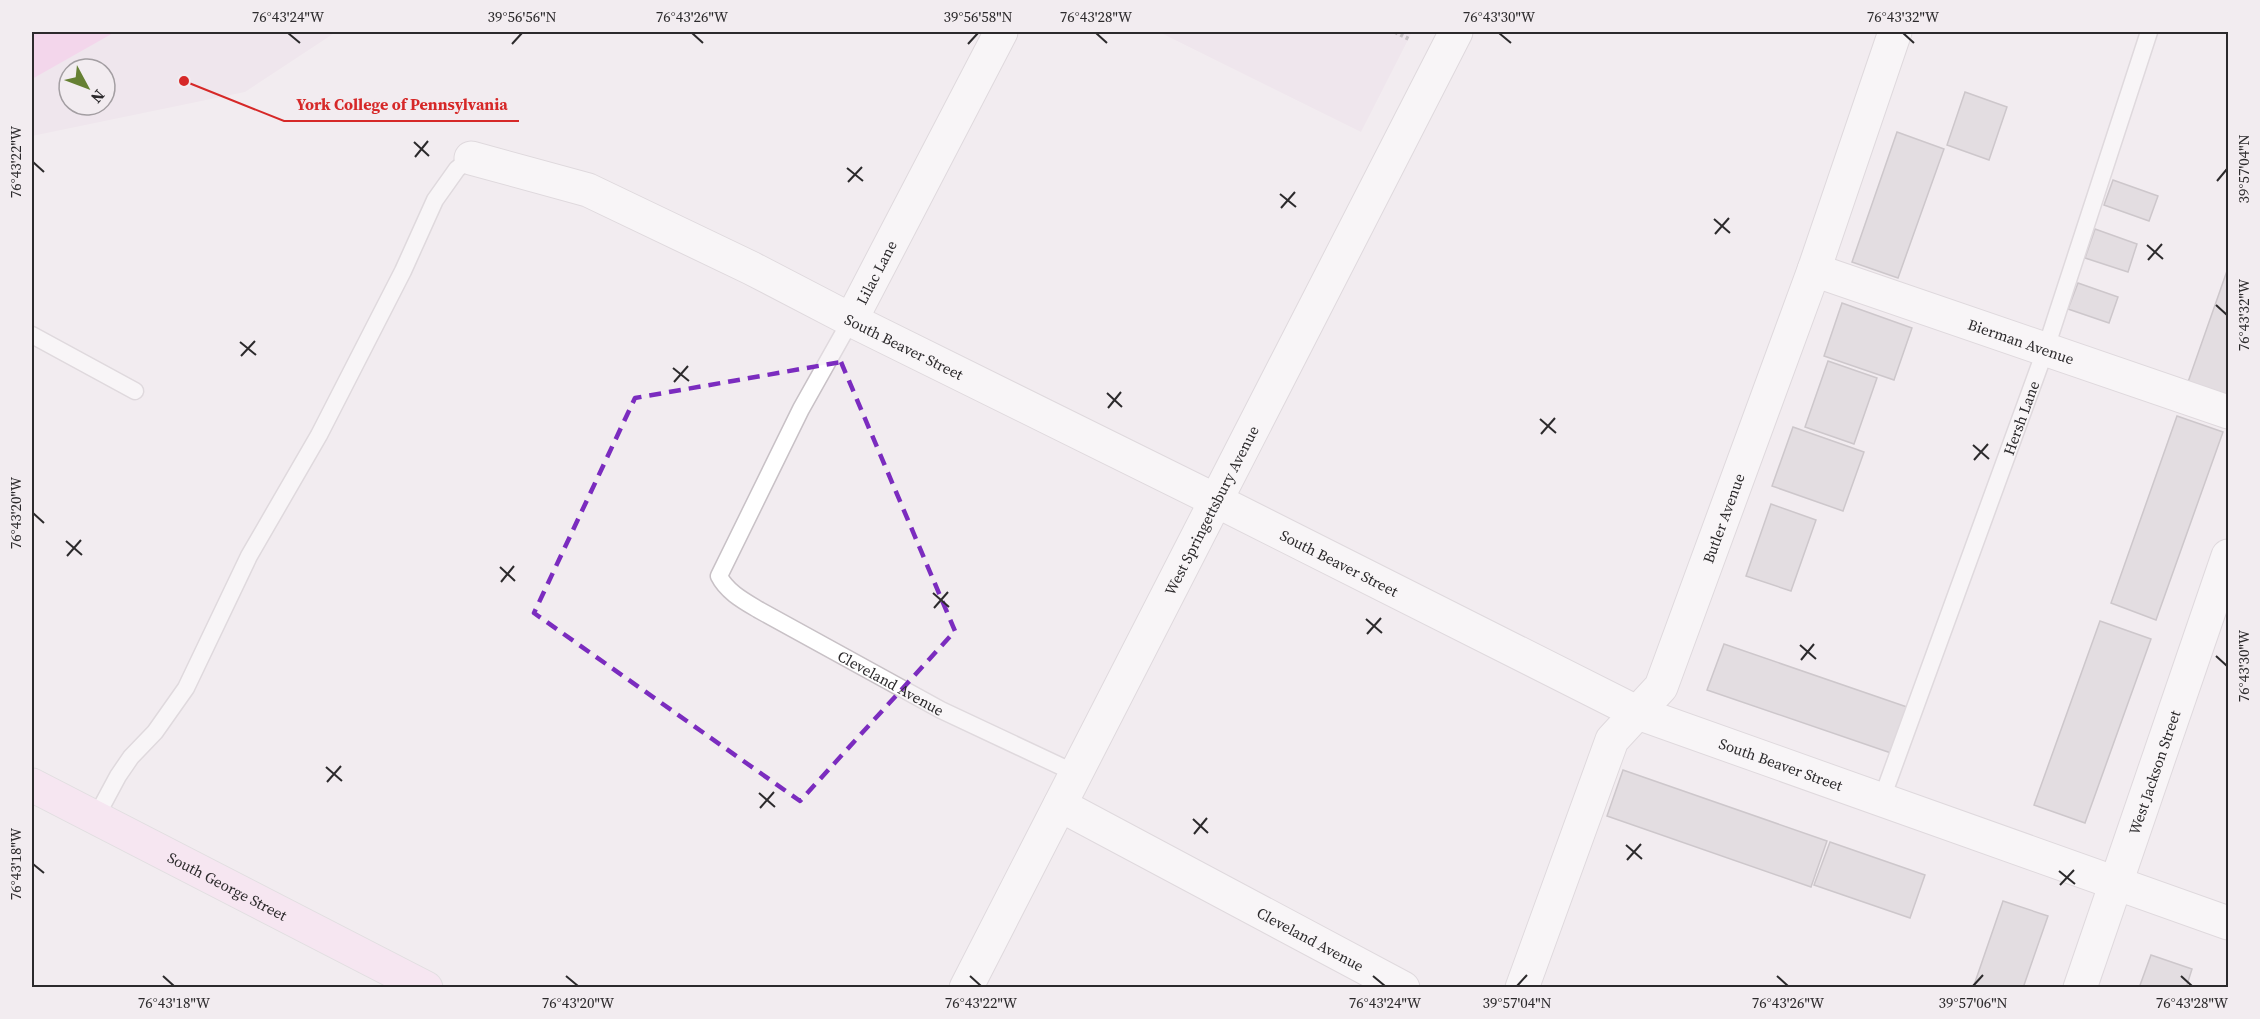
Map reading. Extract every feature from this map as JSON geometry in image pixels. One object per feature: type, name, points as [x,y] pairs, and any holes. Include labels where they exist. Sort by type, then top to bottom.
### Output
[{"type":"main road","name":"South George Street","points":[[32,785],[426,987]]},
{"type":"street","name":"Lilac Lane","points":[[851,320],[1001,32]]},
{"type":"street","name":"West Springettsbury Avenue","points":[[966,987],[1456,32]]},
{"type":"street","name":"Butler Avenue","points":[[1522,987],[1612,740],[1661,687],[1814,270],[1894,32]]},
{"type":"street","name":"South Beaver Street","points":[[471,158],[588,190],[751,268],[1638,713],[2229,923]]},
{"type":"street","name":"Bierman Avenue","points":[[1814,270],[2045,351],[2229,412]]},
{"type":"street","name":"West Jackson Street","points":[[2080,987],[2229,556]]},
{"type":"street","name":"Cleveland Avenue","points":[[1060,805],[1403,987]]},
{"type":"lane","name":"Hersh Lane","points":[[1881,801],[2045,351],[2149,32]]},
{"type":"lane","points":[[96,817],[118,776],[155,732],[186,688],[249,556],[330,415],[403,271],[435,200],[457,169],[471,158]]},
{"type":"lane","name":"Lilac Lane","points":[[718,576],[801,409],[851,320]]},
{"type":"lane","points":[[32,335],[135,391]]},
{"type":"lane","name":"Cleveland Avenue","points":[[718,576],[731,592],[759,610],[941,710],[1075,773]]},
{"type":"path","points":[[1395,32],[1412,40]]},
{"type":"highlighted area","points":[[841,362],[955,631],[800,801],[534,613],[635,398]]},
{"type":"shaded area","points":[[32,32],[336,32],[245,92],[32,136]]},
{"type":"shaded area","points":[[32,32],[115,32],[71,57],[57,57],[57,65],[32,79]]},
{"type":"shaded area","points":[[1159,32],[1412,32],[1361,132]]},
{"type":"building","points":[[1965,92],[2007,107],[1989,160],[1947,145]]},
{"type":"building","points":[[1897,132],[1944,149],[1898,278],[1852,262]]},
{"type":"building","points":[[2113,180],[2158,196],[2149,221],[2104,205]]},
{"type":"building","points":[[2095,229],[2137,244],[2128,272],[2085,258]]},
{"type":"building","points":[[2228,268],[2228,396],[2188,382]]},
{"type":"building","points":[[2078,283],[2118,297],[2109,323],[2068,309]]},
{"type":"building","points":[[1842,303],[1912,328],[1894,380],[1824,356]]},
{"type":"building","points":[[1828,361],[1877,378],[1854,444],[1805,427]]},
{"type":"building","points":[[2177,416],[2223,432],[2156,620],[2111,603]]},
{"type":"building","points":[[1793,427],[1864,452],[1843,511],[1772,486]]},
{"type":"building","points":[[1771,504],[1816,520],[1791,591],[1746,576]]},
{"type":"building","points":[[2100,621],[2151,639],[2085,823],[2034,805]]},
{"type":"building","points":[[1724,644],[1907,707],[1891,753],[1707,690]]},
{"type":"building","points":[[1623,770],[1827,841],[1811,887],[1607,816]]},
{"type":"building","points":[[1830,842],[1925,875],[1910,918],[1814,885]]},
{"type":"building","points":[[2003,901],[2048,916],[2023,988],[1973,988]]},
{"type":"building","points":[[2151,955],[2192,969],[2186,988],[2139,988]]},
{"type":"place","name":"York College of Pennsylvania","points":[[184,81]]}]
